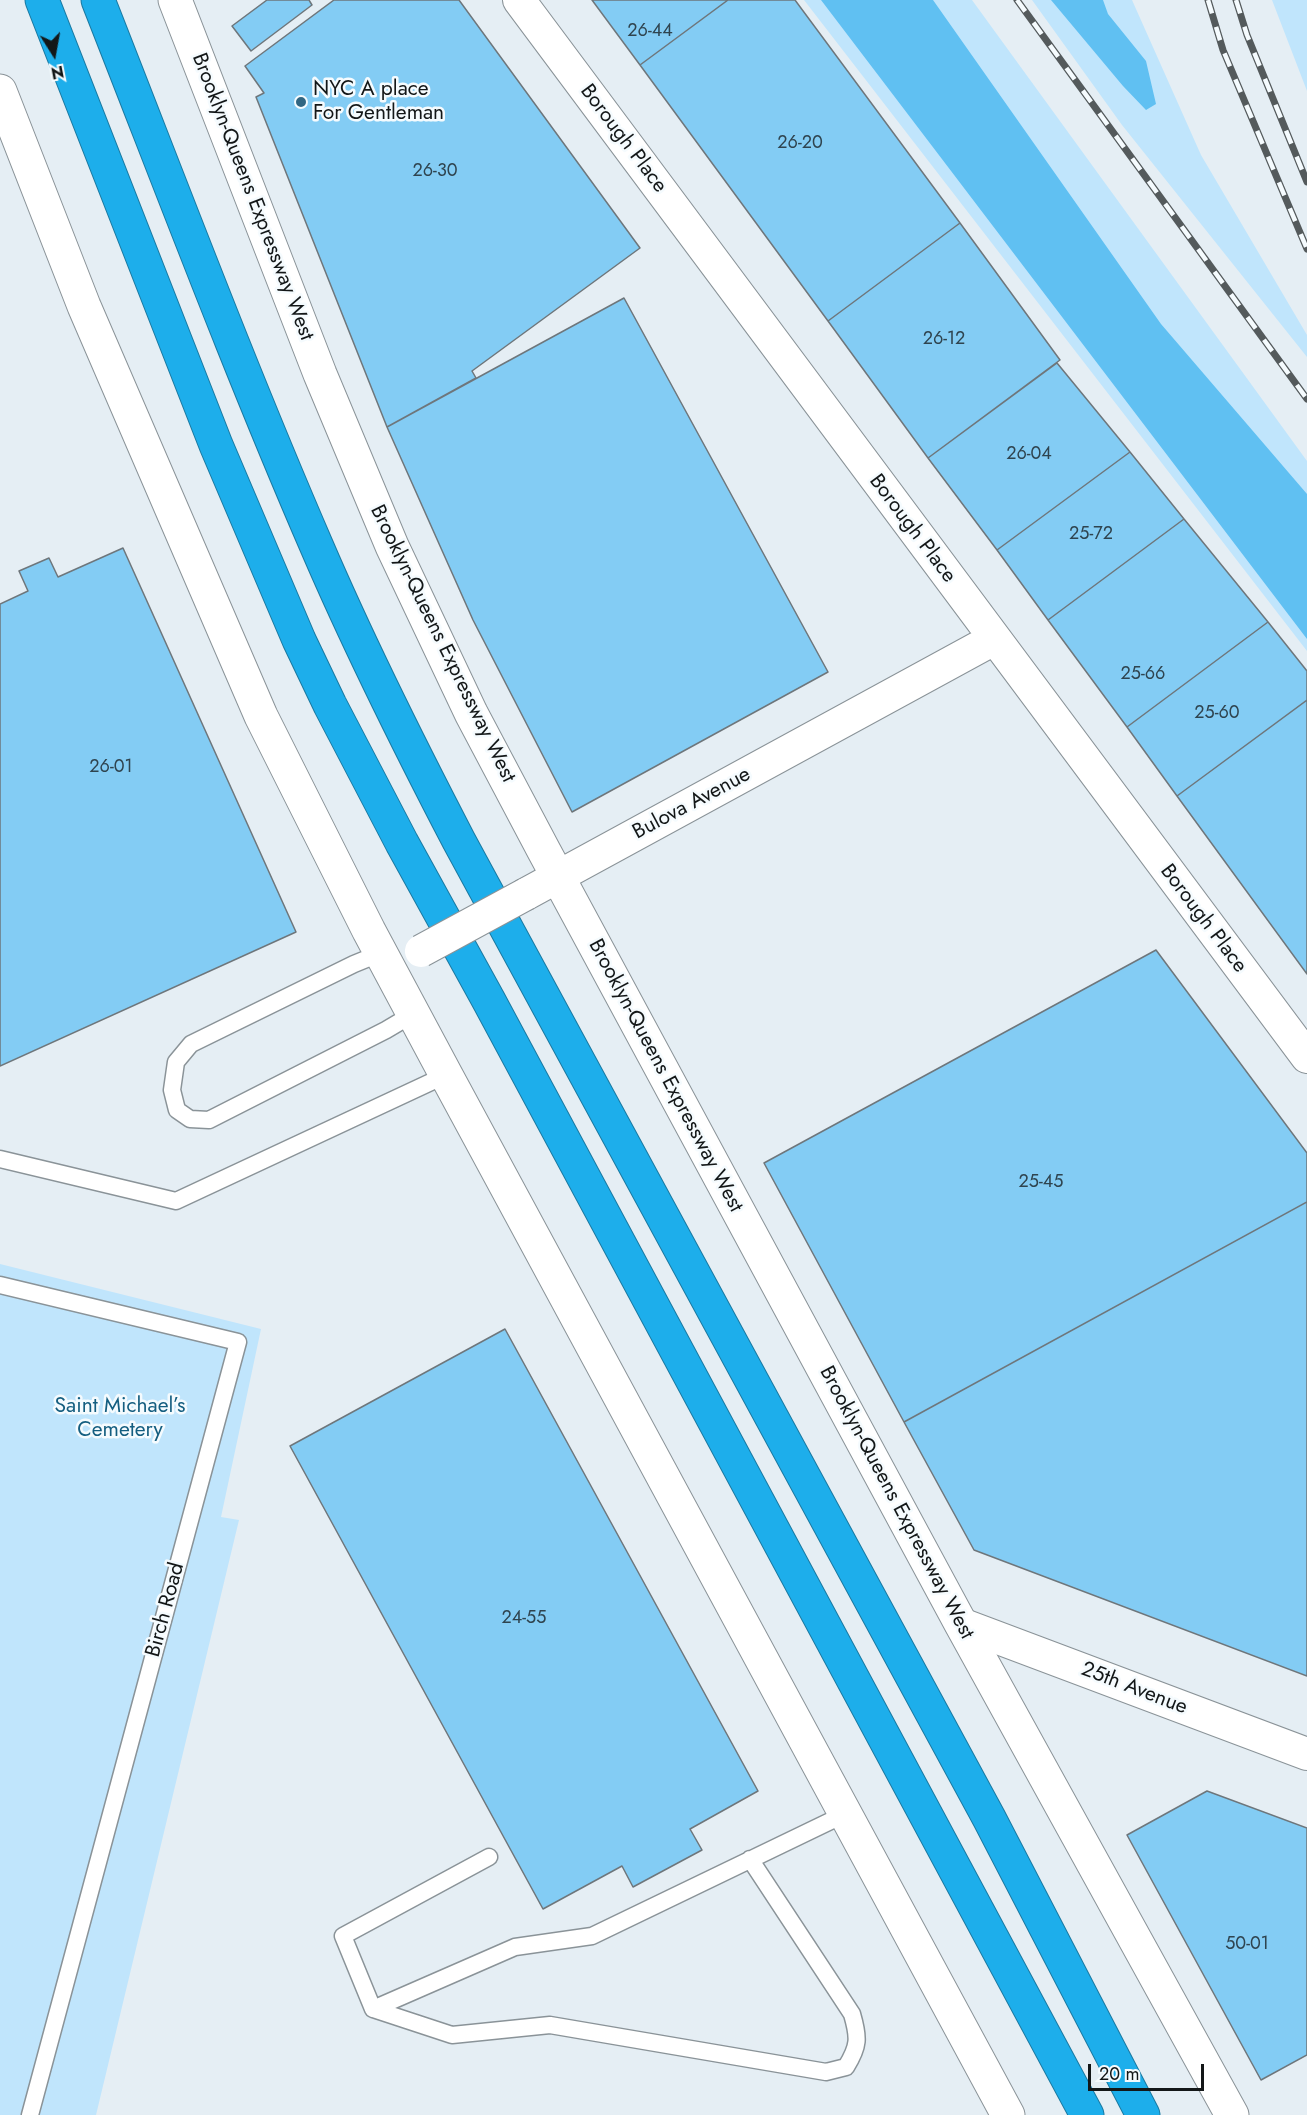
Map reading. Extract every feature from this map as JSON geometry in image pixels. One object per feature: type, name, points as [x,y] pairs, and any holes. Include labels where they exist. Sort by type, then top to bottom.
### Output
[{"type":"highway","points":[[42,0],[165,318],[243,511],[330,705],[402,843],[1087,2115]]},
{"type":"highway","points":[[98,0],[261,416],[343,605],[417,759],[459,842],[989,1818],[1143,2115]]},
{"type":"highway","points":[[989,1818],[1164,2115]]},
{"type":"street","name":"Brooklyn-Queens Expressway West","points":[[175,0],[320,374],[392,546],[471,713],[961,1624],[1232,2115]]},
{"type":"street","name":"Borough Place","points":[[519,0],[1307,1057]]},
{"type":"street","points":[[0,91],[84,306],[261,716],[413,1014],[1008,2115]]},
{"type":"street","name":"Bulova Avenue","points":[[385,961],[421,951],[994,639]]},
{"type":"street","name":"25th Avenue","points":[[961,1624],[1307,1754]]},
{"type":"lane","points":[[385,961],[354,964],[191,1044],[176,1062],[172,1090],[177,1110],[190,1119],[209,1120],[387,1030],[413,1014]]},
{"type":"lane","points":[[0,1159],[176,1202],[446,1075]]},
{"type":"lane","name":"Birch Road","points":[[0,1285],[238,1342],[30,2115]]},
{"type":"lane","points":[[373,2009],[515,1947],[592,1936],[845,1814]]},
{"type":"lane","points":[[489,1857],[343,1936],[373,2009],[452,2035],[550,2025],[826,2072],[846,2067],[855,2052],[858,2034],[852,2014],[750,1859]]},
{"type":"green space","points":[[804,0],[972,0],[1307,461],[1307,651]]},
{"type":"green space","points":[[1032,0],[1132,0],[1201,155],[1307,335],[1307,357],[1122,125]]},
{"type":"green space","points":[[1272,0],[1307,0],[1307,91]]},
{"type":"green space","name":"Saint Michael’s Cemetery","points":[[0,1264],[261,1329],[221,1517],[239,1520],[96,2115],[0,2115]]},
{"type":"shaded area","points":[[821,0],[933,0],[1161,324],[1307,494],[1307,639]]},
{"type":"shaded area","points":[[1051,0],[1103,0],[1108,14],[1146,61],[1156,104],[1146,110]]},
{"type":"building","points":[[267,0],[309,0],[312,5],[251,51],[232,26]]},
{"type":"building","points":[[334,0],[459,0],[640,248],[472,371],[476,378],[387,427],[256,97],[264,93],[245,66]]},
{"type":"building","points":[[592,0],[728,0],[640,65]]},
{"type":"building","points":[[728,0],[795,0],[960,223],[828,321],[640,65]]},
{"type":"building","points":[[960,223],[1060,360],[928,458],[828,321]]},
{"type":"building","points":[[624,298],[828,672],[572,812],[473,620],[387,427]]},
{"type":"building","points":[[1057,363],[1130,452],[997,550],[928,458]]},
{"type":"building","points":[[1130,452],[1184,519],[1048,620],[997,550]]},
{"type":"building","points":[[1184,519],[1268,622],[1127,727],[1048,620]]},
{"type":"building","points":[[123,548],[296,932],[0,1066],[0,604],[28,591],[19,571],[49,558],[58,577]]},
{"type":"building","points":[[1268,622],[1307,671],[1307,700],[1177,796],[1127,727]]},
{"type":"building","points":[[1307,700],[1307,974],[1177,796]]},
{"type":"building","points":[[1156,950],[1307,1153],[1307,1202],[904,1422],[764,1163]]},
{"type":"building","points":[[1307,1202],[1307,1676],[974,1550],[904,1422]]},
{"type":"building","points":[[505,1329],[758,1791],[690,1829],[702,1850],[633,1887],[622,1866],[543,1909],[290,1446]]},
{"type":"building","points":[[1207,1791],[1307,1828],[1307,2055],[1261,2080],[1127,1835]]},
{"type":"railway","points":[[1017,0],[1307,399]]},
{"type":"railway","points":[[1208,0],[1223,50],[1307,249]]},
{"type":"railway","points":[[1236,0],[1247,35],[1307,182]]},
{"type":"place","name":"NYC A place For Gentleman","points":[[301,102]]}]
